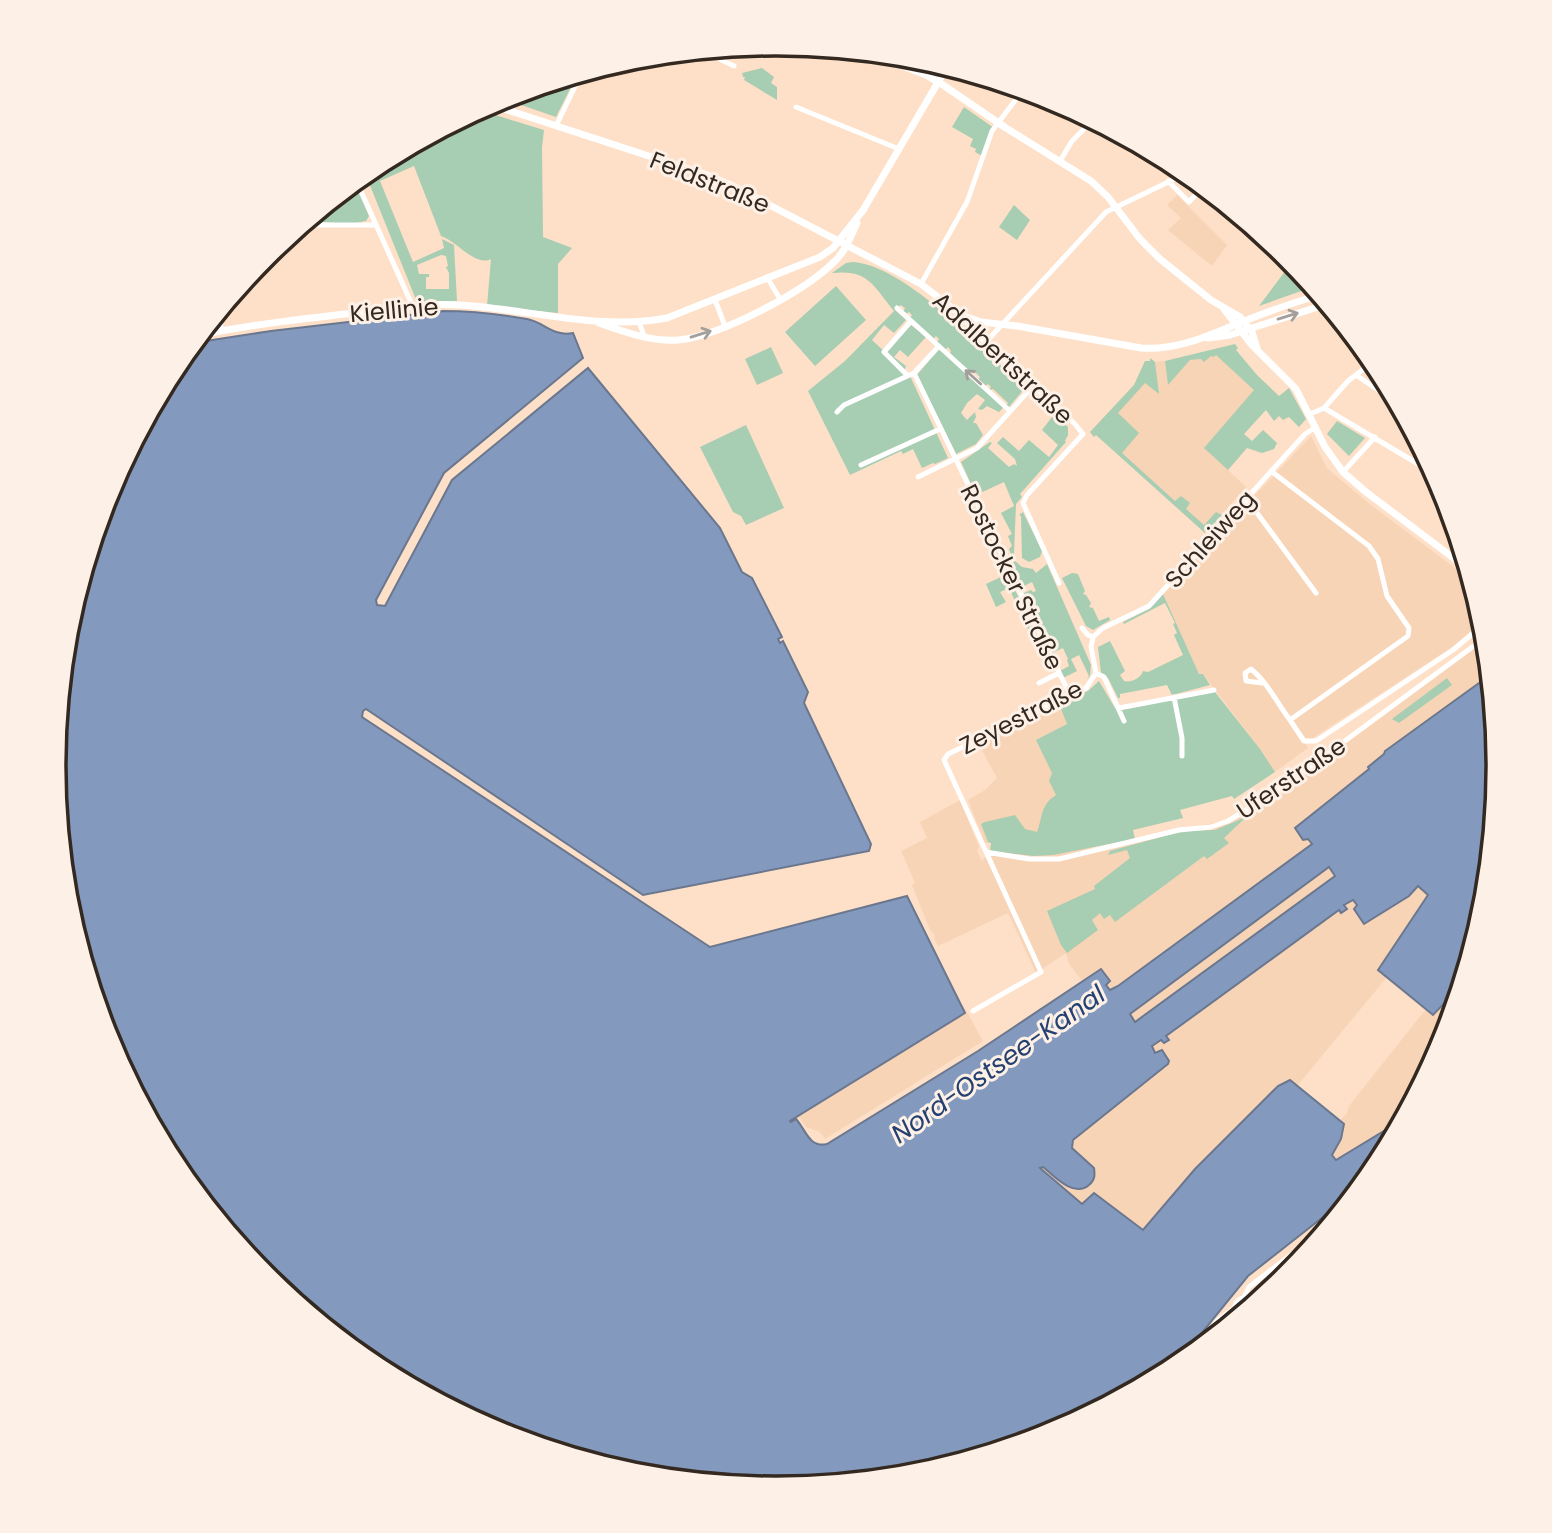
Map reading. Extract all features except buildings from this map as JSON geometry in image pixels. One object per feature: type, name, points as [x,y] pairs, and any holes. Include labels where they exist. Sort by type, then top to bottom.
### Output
[{"type":"street","points":[[719,59],[734,66]]},
{"type":"street","points":[[915,70],[939,82],[1095,184],[1150,250],[1243,326],[1252,345],[1293,384],[1325,447],[1343,472],[1369,495],[1455,559]]},
{"type":"street","points":[[842,244],[942,76]]},
{"type":"street","points":[[556,126],[576,85]]},
{"type":"street","points":[[921,284],[967,202],[992,131],[1017,99]]},
{"type":"street","points":[[796,107],[899,149]]},
{"type":"street","name":"Feldstraße","points":[[506,109],[712,177],[921,284]]},
{"type":"street","points":[[1060,161],[1071,142],[1086,127]]},
{"type":"street","points":[[985,343],[1106,212],[1174,178]]},
{"type":"street","points":[[1168,181],[1189,202],[1196,194]]},
{"type":"street","points":[[360,191],[413,307]]},
{"type":"street","points":[[316,225],[375,225]]},
{"type":"street","name":"Kiellinie","points":[[213,332],[413,307],[457,304],[639,322],[667,318],[715,300],[820,257],[842,244]]},
{"type":"street","name":"Kiellinie","points":[[589,319],[644,336],[677,340],[697,337],[725,326],[806,284],[835,261],[842,244]]},
{"type":"street","points":[[768,279],[780,299]]},
{"type":"street","name":"Adalbertstraße","points":[[921,284],[961,316],[985,343],[1083,434],[1027,495],[1023,503],[1059,583]]},
{"type":"street","points":[[961,316],[981,322],[1147,348],[1215,338],[1311,299]]},
{"type":"street","points":[[715,300],[725,326]]},
{"type":"street","points":[[1243,326],[1317,307]]},
{"type":"street","points":[[897,308],[1010,411]]},
{"type":"street","points":[[907,375],[884,352],[911,321]]},
{"type":"street","points":[[639,322],[644,336]]},
{"type":"street","points":[[220,324],[220,331]]},
{"type":"street","points":[[837,412],[844,405],[914,373],[939,346]]},
{"type":"street","points":[[1310,414],[1324,408],[1364,368]]},
{"type":"street","name":"Rostocker Straße","points":[[914,373],[1070,695]]},
{"type":"street","points":[[1356,375],[1378,390]]},
{"type":"street","points":[[918,477],[977,448],[1033,386]]},
{"type":"street","points":[[1324,408],[1418,464]]},
{"type":"street","name":"Schleiweg","points":[[1093,637],[1104,628],[1149,606],[1309,430],[1316,427]]},
{"type":"street","points":[[861,465],[940,429]]},
{"type":"street","points":[[1343,472],[1375,437]]},
{"type":"street","points":[[1271,471],[1369,545],[1378,559],[1387,596],[1409,628],[1408,636],[1290,720]]},
{"type":"street","points":[[1246,498],[1316,593]]},
{"type":"street","points":[[1082,628],[1093,637],[1091,646],[1096,673],[1104,677],[1124,721]]},
{"type":"street","points":[[1264,683],[1246,681],[1247,669],[1255,671],[1264,683],[1290,720],[1304,741],[1316,741],[1453,650],[1474,633]]},
{"type":"street","name":"Uferstraße","points":[[986,852],[1029,859],[1059,859],[1179,830],[1211,827],[1228,821],[1273,794],[1476,645]]},
{"type":"street","points":[[1039,683],[1059,673]]},
{"type":"street","name":"Zeyestraße","points":[[986,852],[944,760],[948,754],[1086,688],[1096,673]]},
{"type":"street","points":[[1119,708],[1214,690]]},
{"type":"street","points":[[1174,697],[1182,738],[1182,756]]},
{"type":"street","points":[[973,1011],[1041,972],[986,852]]},
{"type":"street","points":[[1210,1329],[1235,1307],[1237,1301],[1245,1299],[1249,1287],[1293,1253]]},
{"type":"shaded area","points":[[1177,195],[1227,245],[1212,266],[1168,230],[1181,218],[1167,205]]},
{"type":"shaded area","points":[[1218,351],[1262,390],[1232,427],[1247,447],[1228,470],[1246,487],[1205,533],[1090,432],[1134,385],[1145,361],[1150,361],[1150,358],[1155,362],[1165,361],[1168,384],[1190,360],[1201,359]]},
{"type":"shaded area","points":[[1311,436],[1327,468],[1367,502],[1458,571],[1473,629],[1455,645],[1305,743],[1308,748],[1275,772],[1203,674],[1199,674],[1163,594],[1241,507]]},
{"type":"shaded area","points":[[1475,644],[1481,682],[1385,751],[1369,769],[1295,828],[1312,844],[1111,991],[1106,985],[1110,981],[1101,969],[1083,982],[1069,964],[1066,953],[1036,973],[1008,913],[938,946],[901,851],[927,838],[920,822],[960,800],[982,861],[990,851],[1101,848],[1182,828],[1216,823],[1236,816]]},
{"type":"shaded area","points":[[1059,704],[1068,726],[1131,827],[991,850],[991,843],[985,843],[968,800],[985,790],[997,778],[978,743]]},
{"type":"shaded area","points":[[1329,867],[1336,876],[1135,1022],[1129,1014]]},
{"type":"shaded area","points":[[1417,886],[1428,895],[1378,969],[1387,977],[1297,1086],[1290,1080],[1278,1086],[1195,1169],[1145,1229],[1141,1229],[1094,1193],[1083,1204],[1041,1171],[1043,1167],[1066,1186],[1088,1186],[1094,1179],[1094,1168],[1072,1148],[1073,1140],[1168,1064],[1169,1061],[1162,1050],[1155,1053],[1151,1047],[1161,1039],[1164,1043],[1166,1036],[1339,909],[1342,912],[1346,909],[1344,906],[1353,899],[1364,924],[1409,896]]},
{"type":"shaded area","points":[[1447,1000],[1413,1081],[1387,1129],[1336,1160],[1332,1155],[1341,1139],[1344,1124],[1340,1121],[1349,1106],[1426,1009],[1433,1014]]},
{"type":"shaded area","points":[[963,1005],[983,1041],[825,1139],[820,1132],[806,1127],[800,1118],[791,1123],[790,1121],[964,1014]]},
{"type":"green space","points":[[762,68],[774,77],[771,83],[777,87],[777,100],[744,80],[742,73]]},
{"type":"green space","points":[[571,87],[556,117],[519,104]]},
{"type":"green space","points":[[964,107],[994,128],[984,157],[970,146],[973,139],[952,127]]},
{"type":"green space","points":[[494,115],[544,130],[543,237],[572,248],[558,264],[558,313],[487,306],[491,259],[485,261],[472,257],[441,236],[414,166],[380,181],[413,262],[444,248],[442,239],[454,245],[457,301],[417,302],[370,184],[421,151]],"holes":[[[441,255],[446,256],[449,289],[426,289],[426,277],[429,277],[429,274],[419,274],[417,265]]]},
{"type":"green space","points":[[358,192],[369,216],[366,221],[351,224],[320,222]]},
{"type":"green space","points":[[1014,205],[1030,220],[1017,240],[999,227]]},
{"type":"green space","points":[[846,263],[874,267],[920,294],[968,334],[1025,388],[1008,408],[1008,403],[993,389],[989,390],[991,387],[988,384],[985,386],[978,380],[980,377],[975,372],[972,374],[950,354],[948,347],[945,350],[937,342],[939,339],[936,336],[933,339],[910,318],[912,315],[909,312],[903,312],[905,308],[901,305],[895,310],[906,320],[894,333],[884,325],[872,340],[886,353],[911,325],[926,337],[908,357],[900,350],[894,357],[906,366],[904,372],[910,376],[948,458],[935,464],[922,468],[913,449],[903,454],[901,451],[850,475],[808,391],[845,361],[894,311],[875,286],[862,276],[844,272],[832,273]]},
{"type":"green space","points":[[1285,271],[1303,290],[1259,306]]},
{"type":"green space","points":[[836,286],[866,320],[815,366],[785,332]]},
{"type":"green space","points":[[1235,344],[1238,348],[1236,350],[1257,375],[1279,396],[1289,388],[1306,419],[1299,427],[1289,417],[1283,420],[1279,416],[1274,421],[1266,410],[1244,434],[1252,441],[1263,430],[1277,443],[1274,449],[1262,453],[1247,448],[1228,470],[1204,448],[1254,390],[1216,355],[1204,362],[1201,359],[1190,360],[1168,385],[1165,361]]},
{"type":"green space","points":[[771,347],[783,373],[757,385],[745,359]]},
{"type":"green space","points":[[939,349],[1005,406],[999,412],[987,406],[982,410],[978,409],[985,400],[977,394],[967,403],[961,413],[967,420],[975,412],[973,423],[976,423],[983,435],[976,444],[956,454],[917,375]]},
{"type":"green space","points":[[1150,358],[1155,362],[1159,394],[1145,383],[1118,413],[1139,433],[1122,453],[1175,501],[1181,496],[1190,503],[1186,509],[1204,525],[1216,512],[1222,515],[1205,533],[1090,432],[1134,385],[1145,361],[1150,361]]},
{"type":"green space","points":[[1052,417],[1056,420],[1058,418],[1068,427],[1066,442],[1020,494],[1022,497],[1016,504],[1014,554],[1011,554],[1009,549],[1012,546],[1008,536],[1012,534],[1001,513],[1014,506],[1004,482],[976,495],[961,462],[990,442],[992,443],[988,448],[1009,467],[1014,464],[1017,466],[1015,459],[997,443],[1003,437],[1019,451],[1029,440],[1049,457],[1058,445],[1042,430]]},
{"type":"green space","points":[[1337,421],[1365,438],[1349,456],[1327,434]]},
{"type":"green space","points":[[746,425],[784,508],[746,525],[741,516],[733,512],[700,447]]},
{"type":"green space","points":[[1023,512],[1042,551],[1040,557],[1029,562],[1022,558],[1019,515]]},
{"type":"green space","points":[[1015,561],[1036,573],[1047,564],[1091,665],[1090,676],[1087,680],[1089,676],[1079,655],[1071,659],[1077,671],[1063,678],[1060,671],[1069,666],[1068,659],[1063,648],[1052,653],[1024,593],[1036,591],[1032,582],[1022,587],[1020,585],[1009,565]]},
{"type":"green space","points":[[1072,573],[1078,574],[1085,591],[1083,594],[1091,603],[1089,607],[1093,608],[1099,621],[1109,617],[1110,620],[1093,630],[1086,626],[1062,578]]},
{"type":"green space","points":[[1007,574],[1034,628],[1029,631],[1009,588],[1000,592],[1006,602],[996,607],[986,584]]},
{"type":"green space","points":[[1163,594],[1199,674],[1203,674],[1210,685],[1172,695],[1167,685],[1120,694],[1118,698],[1108,678],[1101,673],[1098,647],[1110,641],[1125,671],[1120,675],[1124,681],[1133,681],[1143,671],[1148,672],[1183,655],[1174,635],[1177,633],[1173,624],[1175,623],[1165,603],[1124,624],[1123,622],[1149,609]]},
{"type":"green space","points":[[1447,678],[1452,685],[1399,723],[1392,719]]},
{"type":"green space","points":[[1099,681],[1115,708],[1215,692],[1275,772],[1234,799],[1232,796],[1180,810],[1183,818],[1133,830],[1135,839],[1053,855],[1034,856],[990,851],[991,843],[988,842],[981,824],[985,822],[1015,815],[1025,829],[1037,832],[1045,807],[1056,795],[1049,781],[1052,773],[1036,740],[1067,724],[1059,704],[1088,691]]},
{"type":"green space","points":[[1255,809],[1258,810],[1224,838],[1229,843],[1207,859],[1204,856],[1115,922],[1110,915],[1104,919],[1100,913],[1092,920],[1098,930],[1067,953],[1061,945],[1047,911],[1095,889],[1094,886],[1130,858],[1127,850],[1108,855],[1110,851],[1183,831],[1215,830],[1239,820]]},
{"type":"water","name":"Nord-Ostsee-Kanal","points":[[443,311],[527,319],[560,333],[573,333],[583,358],[444,473],[376,600],[377,605],[385,606],[452,480],[588,368],[720,528],[742,572],[752,578],[782,637],[778,639],[780,643],[783,641],[808,692],[804,703],[871,844],[869,851],[643,895],[366,709],[362,717],[710,947],[907,896],[965,1013],[790,1121],[796,1119],[808,1137],[821,1145],[827,1144],[978,1051],[1101,969],[1110,981],[1106,985],[1110,990],[1118,986],[1312,844],[1308,839],[1303,840],[1295,828],[1369,769],[1385,751],[1481,682],[1485,720],[1485,813],[1473,905],[1447,1001],[1433,1015],[1378,970],[1428,895],[1418,886],[1409,896],[1364,924],[1354,909],[1357,905],[1353,900],[1344,905],[1347,909],[1341,913],[1339,910],[1166,1036],[1169,1040],[1164,1043],[1161,1040],[1152,1046],[1155,1053],[1162,1050],[1169,1061],[1168,1064],[1073,1140],[1072,1148],[1094,1168],[1094,1177],[1089,1185],[1071,1188],[1043,1167],[1040,1168],[1082,1204],[1094,1193],[1143,1230],[1195,1169],[1278,1086],[1290,1080],[1344,1124],[1341,1139],[1332,1155],[1336,1160],[1387,1129],[1340,1199],[1329,1213],[1248,1276],[1198,1338],[1131,1382],[1048,1423],[1004,1439],[960,1453],[869,1471],[776,1477],[730,1475],[683,1471],[592,1453],[504,1423],[462,1404],[421,1382],[343,1330],[308,1301],[242,1235],[212,1199],[161,1122],[139,1081],[103,995],[79,905],[72,859],[67,813],[67,720],[79,628],[90,583],[103,538],[139,452],[161,411],[207,341]],"holes":[[[1329,867],[1335,876],[1135,1022],[1130,1014]]]}]
